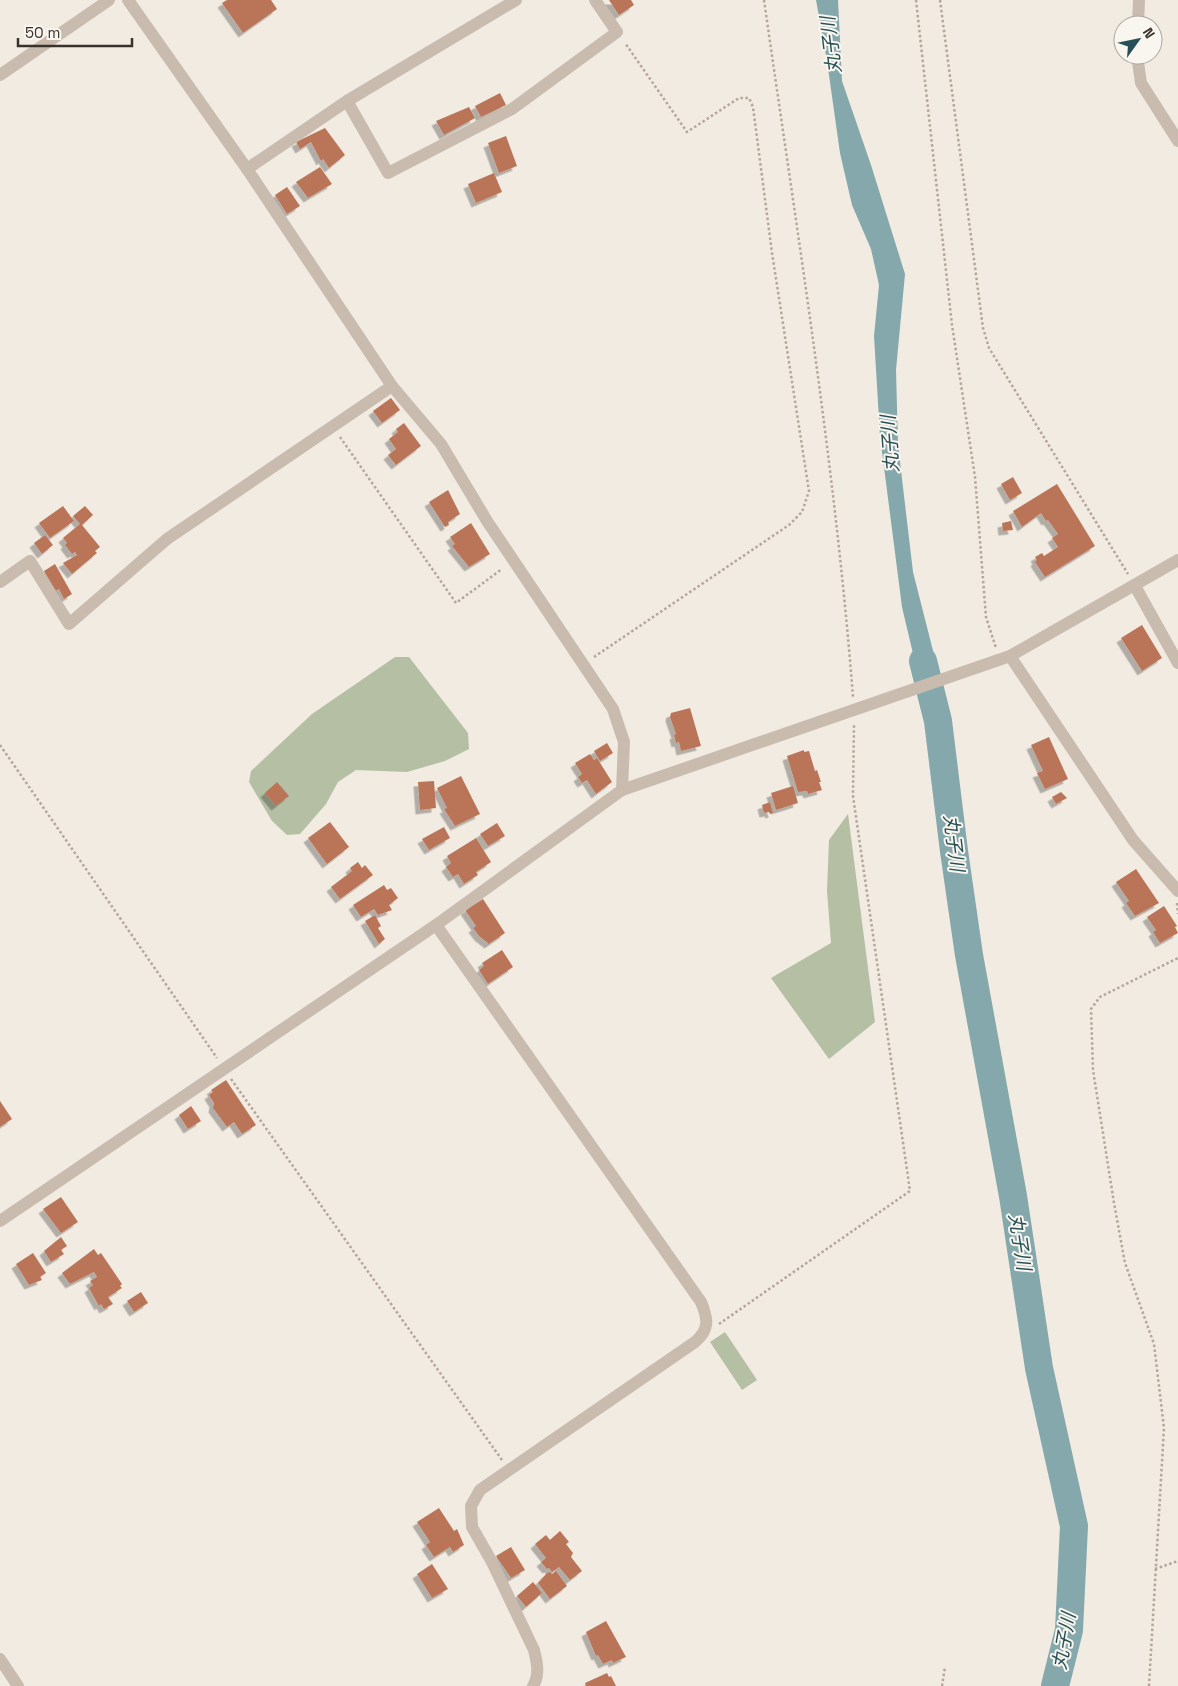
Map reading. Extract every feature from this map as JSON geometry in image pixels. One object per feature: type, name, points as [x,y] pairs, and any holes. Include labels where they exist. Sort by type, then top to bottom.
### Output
[{"type":"street","points":[[0,75],[109,0]]},
{"type":"street","points":[[128,0],[247,169],[392,386],[440,444],[514,561],[613,709],[624,742],[622,790]]},
{"type":"street","points":[[247,169],[347,101],[516,0]]},
{"type":"street","points":[[347,101],[388,173],[512,109],[617,32],[595,0]]},
{"type":"street","points":[[1138,15],[1139,0]]},
{"type":"street","points":[[1139,65],[1142,83],[1178,142]]},
{"type":"street","points":[[0,582],[30,561],[69,624],[167,539],[392,386]]},
{"type":"street","points":[[0,1221],[436,925],[622,790],[858,710],[1005,657],[1135,586],[1178,560]]},
{"type":"street","points":[[1135,586],[1178,663]]},
{"type":"street","points":[[1005,657],[1133,840],[1178,891]]},
{"type":"street","points":[[436,925],[701,1302],[708,1319],[704,1334],[508,1469],[480,1490],[471,1506],[472,1527],[492,1562],[534,1650],[537,1665],[536,1681],[533,1686]]},
{"type":"street","points":[[0,1659],[18,1686]]},
{"type":"path","points":[[704,1334],[910,1191],[881,1004],[853,796],[858,710],[829,468],[764,0]]},
{"type":"path","points":[[916,0],[952,325],[975,477],[986,617],[1005,657]]},
{"type":"path","points":[[940,0],[983,328],[989,348],[1135,586]]},
{"type":"path","points":[[584,664],[789,526],[802,512],[809,491],[772,253],[753,107],[749,98],[739,98],[687,132],[617,32]]},
{"type":"path","points":[[333,426],[456,603],[514,561]]},
{"type":"path","points":[[0,745],[224,1068],[508,1469]]},
{"type":"path","points":[[1149,1686],[1164,1428],[1154,1344],[1125,1264],[1093,1070],[1091,1009],[1100,997],[1178,958]]},
{"type":"path","points":[[1155,1569],[1178,1561]]},
{"type":"path","points":[[942,1686],[945,1667]]},
{"type":"green space","points":[[395,657],[409,657],[468,733],[469,749],[445,761],[407,772],[356,770],[338,782],[326,804],[300,834],[287,835],[272,821],[249,782],[251,771],[312,714]]},
{"type":"green space","points":[[848,814],[875,1022],[829,1059],[771,978],[831,943],[827,891],[829,840]]},
{"type":"green space","points":[[725,1332],[757,1380],[742,1390],[710,1342]]},
{"type":"water","points":[[816,0],[838,0],[842,81],[871,165],[905,274],[896,370],[898,445],[913,572],[944,694],[924,700],[902,607],[880,436],[874,336],[879,285],[871,249],[852,205],[840,153]]},
{"type":"building","points":[[227,0],[271,0],[277,9],[243,33],[222,3]]},
{"type":"building","points":[[609,0],[631,0],[634,5],[619,15]]},
{"type":"building","points":[[500,93],[506,105],[481,117],[475,106]]},
{"type":"building","points":[[469,107],[475,118],[444,135],[436,121]]},
{"type":"building","points":[[325,128],[345,155],[329,168],[323,159],[321,161],[311,142],[300,149],[296,142]]},
{"type":"building","points":[[506,136],[517,166],[499,173],[488,143]]},
{"type":"building","points":[[320,167],[332,184],[308,198],[296,182]]},
{"type":"building","points":[[494,173],[502,192],[476,203],[468,184]]},
{"type":"building","points":[[287,187],[300,206],[287,214],[275,195]]},
{"type":"building","points":[[391,398],[400,410],[382,423],[373,411]]},
{"type":"building","points":[[404,423],[421,446],[396,465],[388,455],[396,449],[389,439],[398,432],[396,429]]},
{"type":"building","points":[[1013,477],[1022,493],[1010,500],[1001,484]]},
{"type":"building","points":[[1057,484],[1095,546],[1045,577],[1035,562],[1037,560],[1035,557],[1042,553],[1044,556],[1058,547],[1052,538],[1058,534],[1041,513],[1022,527],[1013,511]]},
{"type":"building","points":[[448,490],[460,514],[448,522],[449,525],[445,527],[429,502]]},
{"type":"building","points":[[63,506],[74,521],[50,538],[39,523]]},
{"type":"building","points":[[85,506],[93,515],[82,525],[100,547],[95,551],[97,553],[72,574],[63,563],[77,555],[75,552],[72,554],[65,545],[67,543],[63,538],[80,524],[73,516]]},
{"type":"building","points":[[1011,521],[1013,530],[1003,531],[1002,523]]},
{"type":"building","points":[[471,523],[490,554],[469,567],[452,546],[455,544],[450,537]]},
{"type":"building","points":[[45,535],[53,545],[42,554],[34,543]]},
{"type":"building","points":[[55,564],[72,594],[64,599],[59,589],[56,591],[44,571]]},
{"type":"building","points":[[1142,625],[1162,658],[1142,671],[1121,638]]},
{"type":"building","points":[[690,708],[701,746],[681,751],[679,742],[676,743],[674,735],[676,734],[670,717],[671,713]]},
{"type":"building","points":[[1049,737],[1068,779],[1045,789],[1037,773],[1043,771],[1031,745]]},
{"type":"building","points":[[607,743],[613,753],[600,761],[594,751]]},
{"type":"building","points":[[804,750],[804,752],[809,751],[815,771],[817,770],[821,782],[819,782],[822,790],[808,794],[807,791],[798,792],[787,756]]},
{"type":"building","points":[[590,754],[594,760],[597,758],[612,782],[596,794],[587,780],[582,783],[578,777],[582,774],[575,763]]},
{"type":"building","points":[[461,776],[480,814],[455,826],[444,809],[447,808],[437,788]]},
{"type":"building","points":[[434,781],[436,808],[420,810],[418,782]]},
{"type":"building","points":[[277,782],[289,796],[276,806],[265,793]]},
{"type":"building","points":[[793,786],[798,803],[776,810],[771,793]]},
{"type":"building","points":[[1061,792],[1067,798],[1056,804],[1052,797]]},
{"type":"building","points":[[770,802],[773,813],[764,813],[762,805]]},
{"type":"building","points":[[330,822],[349,847],[327,864],[308,838]]},
{"type":"building","points":[[497,823],[505,836],[488,846],[480,834]]},
{"type":"building","points":[[444,827],[450,838],[429,850],[422,839]]},
{"type":"building","points":[[476,838],[491,862],[476,872],[478,875],[464,884],[458,874],[453,877],[446,867],[451,863],[447,856]]},
{"type":"building","points":[[358,862],[362,868],[365,865],[373,875],[340,899],[331,887],[352,871],[350,868]]},
{"type":"building","points":[[1136,869],[1159,903],[1135,916],[1126,903],[1129,901],[1116,882]]},
{"type":"building","points":[[384,885],[387,890],[391,888],[398,898],[389,905],[392,910],[378,915],[374,909],[361,917],[353,905]]},
{"type":"building","points":[[483,899],[505,933],[489,944],[473,928],[476,926],[465,910]]},
{"type":"building","points":[[1164,906],[1177,926],[1175,927],[1178,933],[1160,943],[1153,932],[1156,930],[1147,917]]},
{"type":"building","points":[[375,915],[381,926],[378,928],[385,939],[379,944],[365,921]]},
{"type":"building","points":[[502,950],[513,967],[488,984],[479,970],[484,966],[482,963]]},
{"type":"building","points":[[226,1080],[256,1125],[242,1134],[234,1122],[227,1127],[213,1108],[214,1103],[209,1095],[213,1092],[211,1090]]},
{"type":"building","points":[[0,1101],[12,1119],[0,1127]]},
{"type":"building","points":[[191,1106],[201,1121],[188,1129],[179,1115]]},
{"type":"building","points":[[61,1197],[78,1222],[61,1233],[43,1209]]},
{"type":"building","points":[[61,1237],[67,1246],[61,1250],[64,1254],[51,1262],[44,1251]]},
{"type":"building","points":[[94,1249],[98,1255],[101,1253],[122,1284],[120,1286],[122,1288],[108,1297],[113,1304],[104,1309],[101,1304],[99,1306],[89,1288],[93,1285],[90,1281],[97,1277],[94,1272],[70,1284],[62,1273]]},
{"type":"building","points":[[33,1253],[46,1273],[40,1277],[42,1280],[29,1285],[16,1264]]},
{"type":"building","points":[[141,1292],[148,1303],[134,1312],[127,1301]]},
{"type":"building","points":[[439,1508],[454,1531],[457,1529],[464,1545],[453,1552],[450,1547],[434,1557],[426,1545],[430,1542],[417,1522]]},
{"type":"building","points":[[560,1531],[569,1542],[566,1544],[573,1553],[571,1557],[582,1571],[570,1580],[559,1567],[552,1572],[549,1568],[547,1569],[541,1562],[546,1558],[535,1544],[546,1535],[550,1540]]},
{"type":"building","points":[[511,1547],[525,1570],[511,1578],[496,1556]]},
{"type":"building","points":[[432,1564],[448,1589],[432,1598],[417,1574]]},
{"type":"building","points":[[556,1571],[567,1586],[550,1599],[538,1583],[547,1573],[550,1572],[552,1574]]},
{"type":"building","points":[[533,1582],[542,1593],[526,1607],[517,1596]]},
{"type":"building","points":[[606,1621],[626,1657],[613,1663],[612,1660],[603,1664],[598,1655],[596,1656],[586,1632]]},
{"type":"building","points":[[607,1673],[609,1677],[611,1676],[616,1686],[586,1686],[585,1683]]},
{"type":"waterway","name":"丸子川","points":[[923,661],[938,721],[969,955],[1013,1196],[1039,1368],[1074,1526],[1069,1630],[1055,1686]]}]
